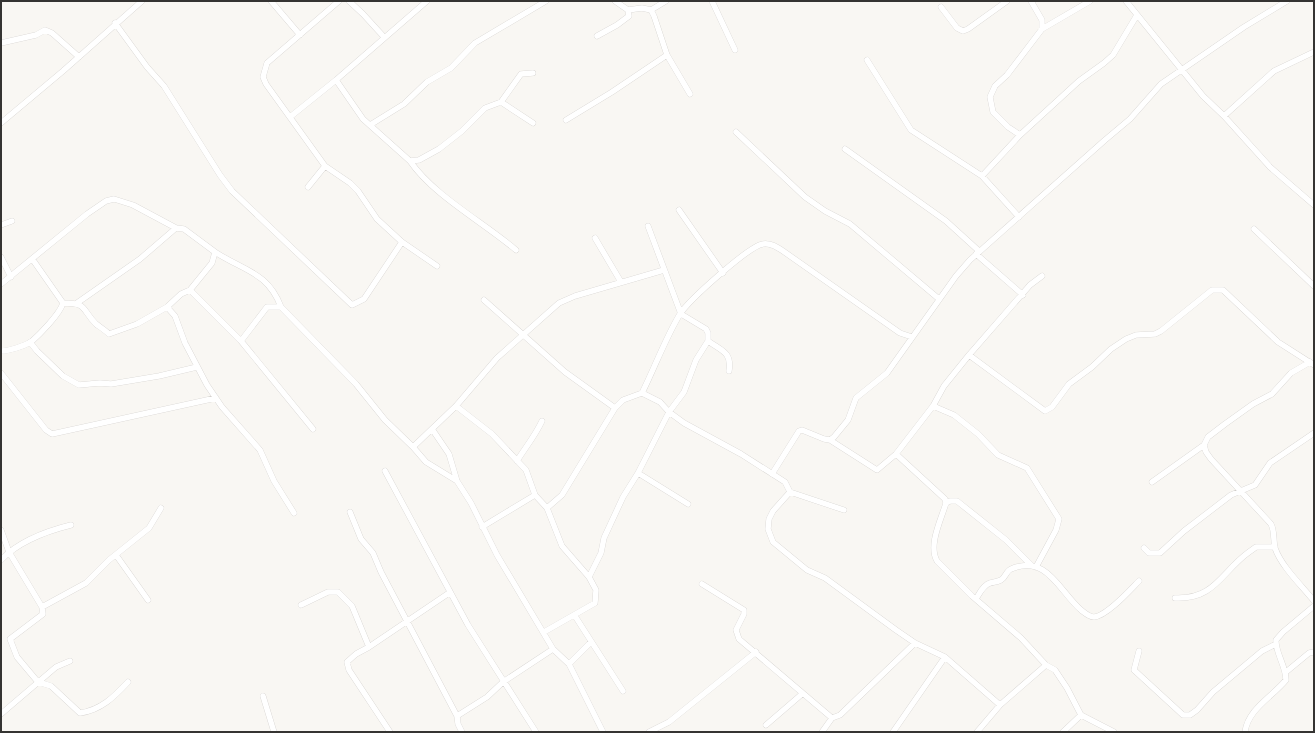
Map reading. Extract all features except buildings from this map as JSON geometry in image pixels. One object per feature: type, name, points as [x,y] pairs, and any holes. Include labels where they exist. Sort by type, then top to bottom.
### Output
[{"type":"street","points":[[271,1],[300,35]]},
{"type":"street","points":[[349,1],[363,14],[384,38]]},
{"type":"street","points":[[290,117],[336,80],[427,1]]},
{"type":"street","points":[[370,125],[404,104],[427,82],[451,68],[475,43],[546,1]]},
{"type":"street","points":[[615,1],[628,10],[642,8],[650,10],[654,16],[667,54],[690,94]]},
{"type":"street","points":[[650,10],[666,1]]},
{"type":"street","points":[[712,1],[735,50]]},
{"type":"street","points":[[940,7],[958,28],[963,31],[1007,1]]},
{"type":"street","points":[[1031,1],[1042,20],[1042,29]]},
{"type":"street","points":[[1020,134],[1008,128],[993,112],[990,97],[995,86],[1007,74],[1042,29],[1090,1]]},
{"type":"street","points":[[1126,1],[1203,96],[1224,116],[1270,167],[1314,205]]},
{"type":"street","points":[[830,440],[848,420],[856,398],[884,376],[956,276],[978,252],[1099,144],[1120,128],[1161,84],[1244,27],[1287,1]]},
{"type":"street","points":[[1,123],[79,57],[138,2]]},
{"type":"street","points":[[334,2],[300,35],[267,63],[263,77],[266,84],[325,166],[350,183],[358,191],[376,219],[402,242],[436,266]]},
{"type":"street","points":[[597,36],[617,25],[629,16],[628,10]]},
{"type":"street","points":[[982,176],[1020,134],[1078,81],[1113,55],[1137,15]]},
{"type":"street","points":[[115,23],[147,67],[164,86],[220,175],[232,190],[352,305],[364,299],[402,242]]},
{"type":"street","points":[[1,43],[36,36],[45,30],[52,33],[79,57]]},
{"type":"street","points":[[1224,116],[1274,71],[1314,52]]},
{"type":"street","points":[[566,120],[612,92],[667,54]]},
{"type":"street","points":[[867,60],[911,130],[982,176],[1019,217]]},
{"type":"street","points":[[410,162],[419,160],[439,149],[462,131],[485,108],[501,102],[521,74],[533,74]]},
{"type":"street","points":[[336,80],[355,109],[410,162],[432,187],[516,250]]},
{"type":"street","points":[[501,102],[533,123]]},
{"type":"street","points":[[736,132],[805,197],[825,211],[850,224],[939,299]]},
{"type":"street","points":[[845,149],[946,221],[1023,295]]},
{"type":"street","points":[[308,187],[325,166]]},
{"type":"street","points":[[1,284],[106,201],[114,199],[133,205],[176,228],[184,229],[230,262],[258,275],[269,284],[277,295],[281,307],[356,384],[385,420],[413,447],[418,455],[426,462],[457,481]]},
{"type":"street","points":[[679,210],[723,273]]},
{"type":"street","points":[[1,225],[12,221]]},
{"type":"street","points":[[589,577],[601,553],[604,538],[622,497],[638,474],[669,412],[677,404],[684,392],[696,360],[708,341],[708,333],[706,329],[681,314],[648,226]]},
{"type":"street","points":[[62,304],[77,303],[140,259],[176,228]]},
{"type":"street","points":[[1254,229],[1314,286]]},
{"type":"street","points":[[595,238],[621,282]]},
{"type":"street","points":[[547,508],[562,496],[615,408],[623,400],[642,393],[668,335],[687,305],[723,273],[762,244],[770,244],[802,263],[842,294],[900,333],[912,337]]},
{"type":"street","points":[[77,303],[86,310],[96,323],[109,334],[137,324],[167,307],[181,294],[190,290],[212,263],[215,252]]},
{"type":"street","points":[[1,257],[10,277]]},
{"type":"street","points":[[33,260],[62,304]]},
{"type":"street","points":[[413,447],[456,406],[497,358],[559,303],[575,296],[664,270]]},
{"type":"street","points":[[772,474],[799,431],[802,430],[830,440],[873,469],[877,470],[896,454],[933,406],[944,386],[969,355],[1023,295],[1030,285],[1042,276]]},
{"type":"street","points":[[969,355],[1045,411],[1052,407],[1069,384],[1092,367],[1110,349],[1126,338],[1136,335],[1155,334],[1212,290],[1218,289],[1223,290],[1278,342],[1312,364]]},
{"type":"street","points":[[190,290],[241,341],[313,429]]},
{"type":"street","points":[[484,300],[565,372],[615,408]]},
{"type":"street","points":[[1,351],[6,351],[30,342],[54,318],[62,304]]},
{"type":"street","points":[[167,307],[175,316],[196,367],[231,418],[260,450],[274,481],[294,513]]},
{"type":"street","points":[[241,341],[267,307],[281,307]]},
{"type":"street","points":[[708,341],[729,356],[731,361],[729,371]]},
{"type":"street","points":[[30,342],[37,351],[63,376],[79,385],[100,383],[111,384],[159,376],[196,367]]},
{"type":"street","points":[[1152,482],[1204,445],[1208,437],[1225,424],[1253,404],[1272,394],[1291,372],[1312,364]]},
{"type":"street","points":[[1,373],[46,430],[52,434],[216,398]]},
{"type":"street","points":[[642,393],[660,402],[669,412],[684,423],[741,454],[785,482],[790,492],[844,510]]},
{"type":"street","points":[[456,406],[492,434],[526,470],[535,495],[547,508],[562,546],[589,577],[596,590],[595,603],[575,616],[544,632]]},
{"type":"street","points":[[933,406],[954,415],[978,434],[998,455],[1022,465],[1031,473],[1059,519],[1056,530],[1034,566]]},
{"type":"street","points":[[517,462],[527,445],[536,435],[542,421]]},
{"type":"street","points":[[432,429],[449,454],[457,481],[471,503],[497,555],[554,649],[568,664],[603,732]]},
{"type":"street","points":[[1144,548],[1149,553],[1160,553],[1184,531],[1231,495],[1242,492],[1255,485],[1270,463],[1314,433]]},
{"type":"street","points":[[1204,445],[1208,455],[1271,524],[1274,530],[1275,547],[1279,557],[1314,601]]},
{"type":"street","points":[[896,454],[940,492],[946,503],[933,547],[934,555],[937,561],[976,599],[1021,638],[1046,665],[1055,670],[1081,714],[1114,732]]},
{"type":"street","points":[[385,471],[468,626],[536,732]]},
{"type":"street","points":[[638,474],[688,504]]},
{"type":"street","points":[[790,492],[773,511],[769,519],[768,529],[773,542],[807,570],[825,578],[858,604],[915,643],[945,657],[1000,706]]},
{"type":"street","points":[[482,527],[535,495]]},
{"type":"street","points":[[946,503],[950,501],[957,501],[1006,540],[1034,566]]},
{"type":"street","points":[[42,607],[86,583],[116,555],[149,528],[161,508]]},
{"type":"street","points":[[350,512],[361,539],[373,553],[381,572],[457,716],[458,724],[462,732]]},
{"type":"street","points":[[1,560],[9,552],[45,533],[71,525]]},
{"type":"street","points":[[1,530],[9,552],[42,607],[42,614],[10,639],[17,657],[38,682],[51,686],[80,713],[90,712],[110,701],[128,682]]},
{"type":"street","points":[[1176,598],[1189,598],[1203,593],[1248,552],[1256,547],[1275,547]]},
{"type":"street","points":[[116,555],[148,600]]},
{"type":"street","points":[[976,599],[986,585],[1001,580],[1007,571],[1018,567],[1034,566],[1044,569],[1052,576],[1071,601],[1087,615],[1093,617],[1099,616],[1114,606],[1139,581]]},
{"type":"street","points":[[702,584],[744,610],[744,614],[736,630],[736,635],[739,639],[832,718]]},
{"type":"street","points":[[301,605],[328,592],[338,592],[352,606],[369,647]]},
{"type":"street","points":[[390,732],[347,665],[349,659],[450,593]]},
{"type":"street","points":[[1139,651],[1134,670],[1183,715],[1190,715],[1197,710],[1213,692],[1262,651],[1276,644],[1283,632],[1314,606]]},
{"type":"street","points":[[575,616],[623,691]]},
{"type":"street","points":[[568,664],[592,642]]},
{"type":"street","points":[[822,732],[832,718],[840,716],[854,700],[915,643]]},
{"type":"street","points":[[1245,732],[1246,723],[1252,714],[1286,680],[1286,672],[1276,644]]},
{"type":"street","points":[[457,716],[487,697],[503,682],[554,649]]},
{"type":"street","points":[[649,732],[669,722],[756,652]]},
{"type":"street","points":[[1286,672],[1309,653],[1314,652]]},
{"type":"street","points":[[893,732],[945,657]]},
{"type":"street","points":[[2,711],[56,667],[70,661]]},
{"type":"street","points":[[977,732],[1000,706],[1046,665]]},
{"type":"street","points":[[766,725],[802,694]]},
{"type":"street","points":[[263,696],[274,732]]},
{"type":"street","points":[[1063,732],[1081,714]]}]
